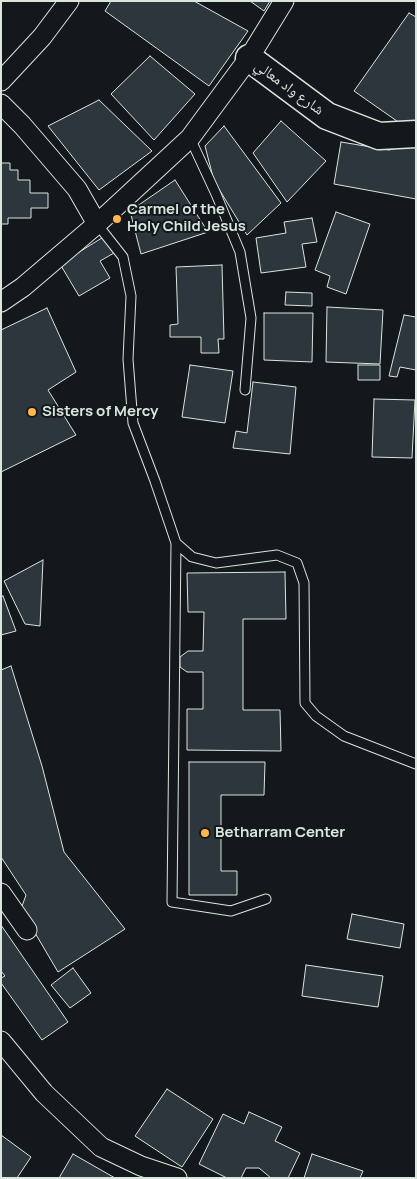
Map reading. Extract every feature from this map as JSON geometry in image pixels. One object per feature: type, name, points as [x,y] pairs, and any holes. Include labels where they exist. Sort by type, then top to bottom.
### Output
[{"type":"street","points":[[1,81],[42,37],[69,1]]},
{"type":"street","points":[[1,302],[23,287],[97,224],[190,138],[249,58],[284,1]]},
{"type":"street","name":"شارع واد معالي","points":[[249,58],[327,116],[379,136],[416,134]]},
{"type":"street","points":[[1,104],[22,125],[76,189],[97,224]]},
{"type":"street","points":[[1,893],[27,930]]},
{"type":"street","points":[[1,1040],[44,1093],[101,1147],[141,1166],[177,1178]]},
{"type":"lane","points":[[190,138],[240,252],[251,318],[245,390]]},
{"type":"lane","points":[[97,224],[123,257],[132,296],[128,359],[133,423],[176,543],[172,902],[231,911],[266,899]]},
{"type":"lane","points":[[176,543],[192,557],[216,563],[277,555],[297,563],[304,583],[305,703],[316,716],[344,736],[416,764]]},
{"type":"building","points":[[111,1],[194,1],[248,31],[209,86],[105,11]]},
{"type":"building","points":[[250,1],[270,1],[264,11]]},
{"type":"building","points":[[409,13],[416,17],[416,131],[414,133],[354,91]]},
{"type":"building","points":[[150,56],[195,94],[154,140],[111,94]]},
{"type":"building","points":[[99,100],[152,151],[99,190],[48,126]]},
{"type":"building","points":[[281,121],[326,161],[287,202],[253,153]]},
{"type":"building","points":[[224,126],[281,203],[247,235],[214,181],[205,146]]},
{"type":"building","points":[[341,142],[389,150],[416,144],[416,199],[334,184]]},
{"type":"building","points":[[1,163],[10,163],[10,170],[18,170],[18,180],[30,180],[30,193],[48,193],[48,208],[31,208],[31,218],[8,218],[8,224],[1,224]]},
{"type":"building","points":[[175,180],[208,232],[141,254],[130,211]]},
{"type":"building","points":[[336,212],[370,224],[346,294],[327,287],[330,276],[315,270]]},
{"type":"building","points":[[312,218],[317,242],[302,244],[306,267],[261,273],[256,238],[286,233],[284,222]]},
{"type":"building","points":[[105,236],[114,253],[100,261],[110,278],[79,296],[60,264]]},
{"type":"building","points":[[222,265],[224,339],[218,339],[219,353],[201,353],[201,337],[170,337],[170,325],[178,324],[176,267]]},
{"type":"building","points":[[286,292],[312,293],[312,306],[285,305]]},
{"type":"building","points":[[327,307],[383,310],[380,364],[326,362]]},
{"type":"building","name":"Sisters of Mercy","points":[[47,308],[76,372],[48,390],[76,435],[1,472],[1,330]]},
{"type":"building","points":[[264,313],[313,313],[312,362],[264,360]]},
{"type":"building","points":[[404,315],[416,317],[416,370],[400,367],[397,377],[389,376]]},
{"type":"building","points":[[190,365],[233,371],[225,423],[182,417]]},
{"type":"building","points":[[358,365],[380,365],[380,380],[358,380]]},
{"type":"building","points":[[253,382],[296,387],[290,454],[233,448],[236,431],[247,433]]},
{"type":"building","points":[[374,399],[415,400],[412,458],[372,457]]},
{"type":"building","points":[[43,560],[40,626],[25,624],[4,581]]},
{"type":"building","points":[[285,572],[286,619],[243,619],[243,710],[280,710],[281,751],[187,750],[187,709],[203,709],[203,672],[187,672],[180,667],[180,657],[188,651],[203,651],[204,612],[188,612],[187,573]]},
{"type":"building","points":[[3,596],[16,631],[1,635],[1,597]]},
{"type":"building","points":[[11,666],[42,766],[64,852],[125,929],[58,972],[21,909],[26,895],[1,857],[1,670]]},
{"type":"building","name":"Betharram Center","points":[[189,762],[265,762],[264,795],[221,795],[221,871],[237,871],[237,895],[189,895]]},
{"type":"building","points":[[352,914],[404,924],[400,948],[347,939]]},
{"type":"building","points":[[1,925],[68,1022],[42,1040],[1,983],[1,978],[5,976],[1,971]]},
{"type":"building","points":[[306,965],[383,976],[378,1007],[302,996]]},
{"type":"building","points":[[73,968],[91,993],[70,1008],[51,985]]},
{"type":"building","points":[[167,1089],[213,1119],[182,1167],[135,1136]]},
{"type":"building","points":[[249,1112],[282,1127],[275,1141],[300,1153],[288,1178],[271,1178],[259,1168],[246,1168],[241,1178],[227,1178],[199,1164],[223,1114],[244,1124]]},
{"type":"building","points":[[1,1135],[31,1157],[17,1178],[1,1178]]},
{"type":"building","points":[[73,1154],[115,1178],[59,1178]]},
{"type":"building","points":[[312,1154],[363,1171],[360,1178],[304,1178]]},
{"type":"place","name":"Carmel of the Holy Child Jesus","points":[[117,219]]},
{"type":"place","name":"Sisters of Mercy","points":[[32,412]]},
{"type":"place","name":"Betharram Center","points":[[205,833]]}]
